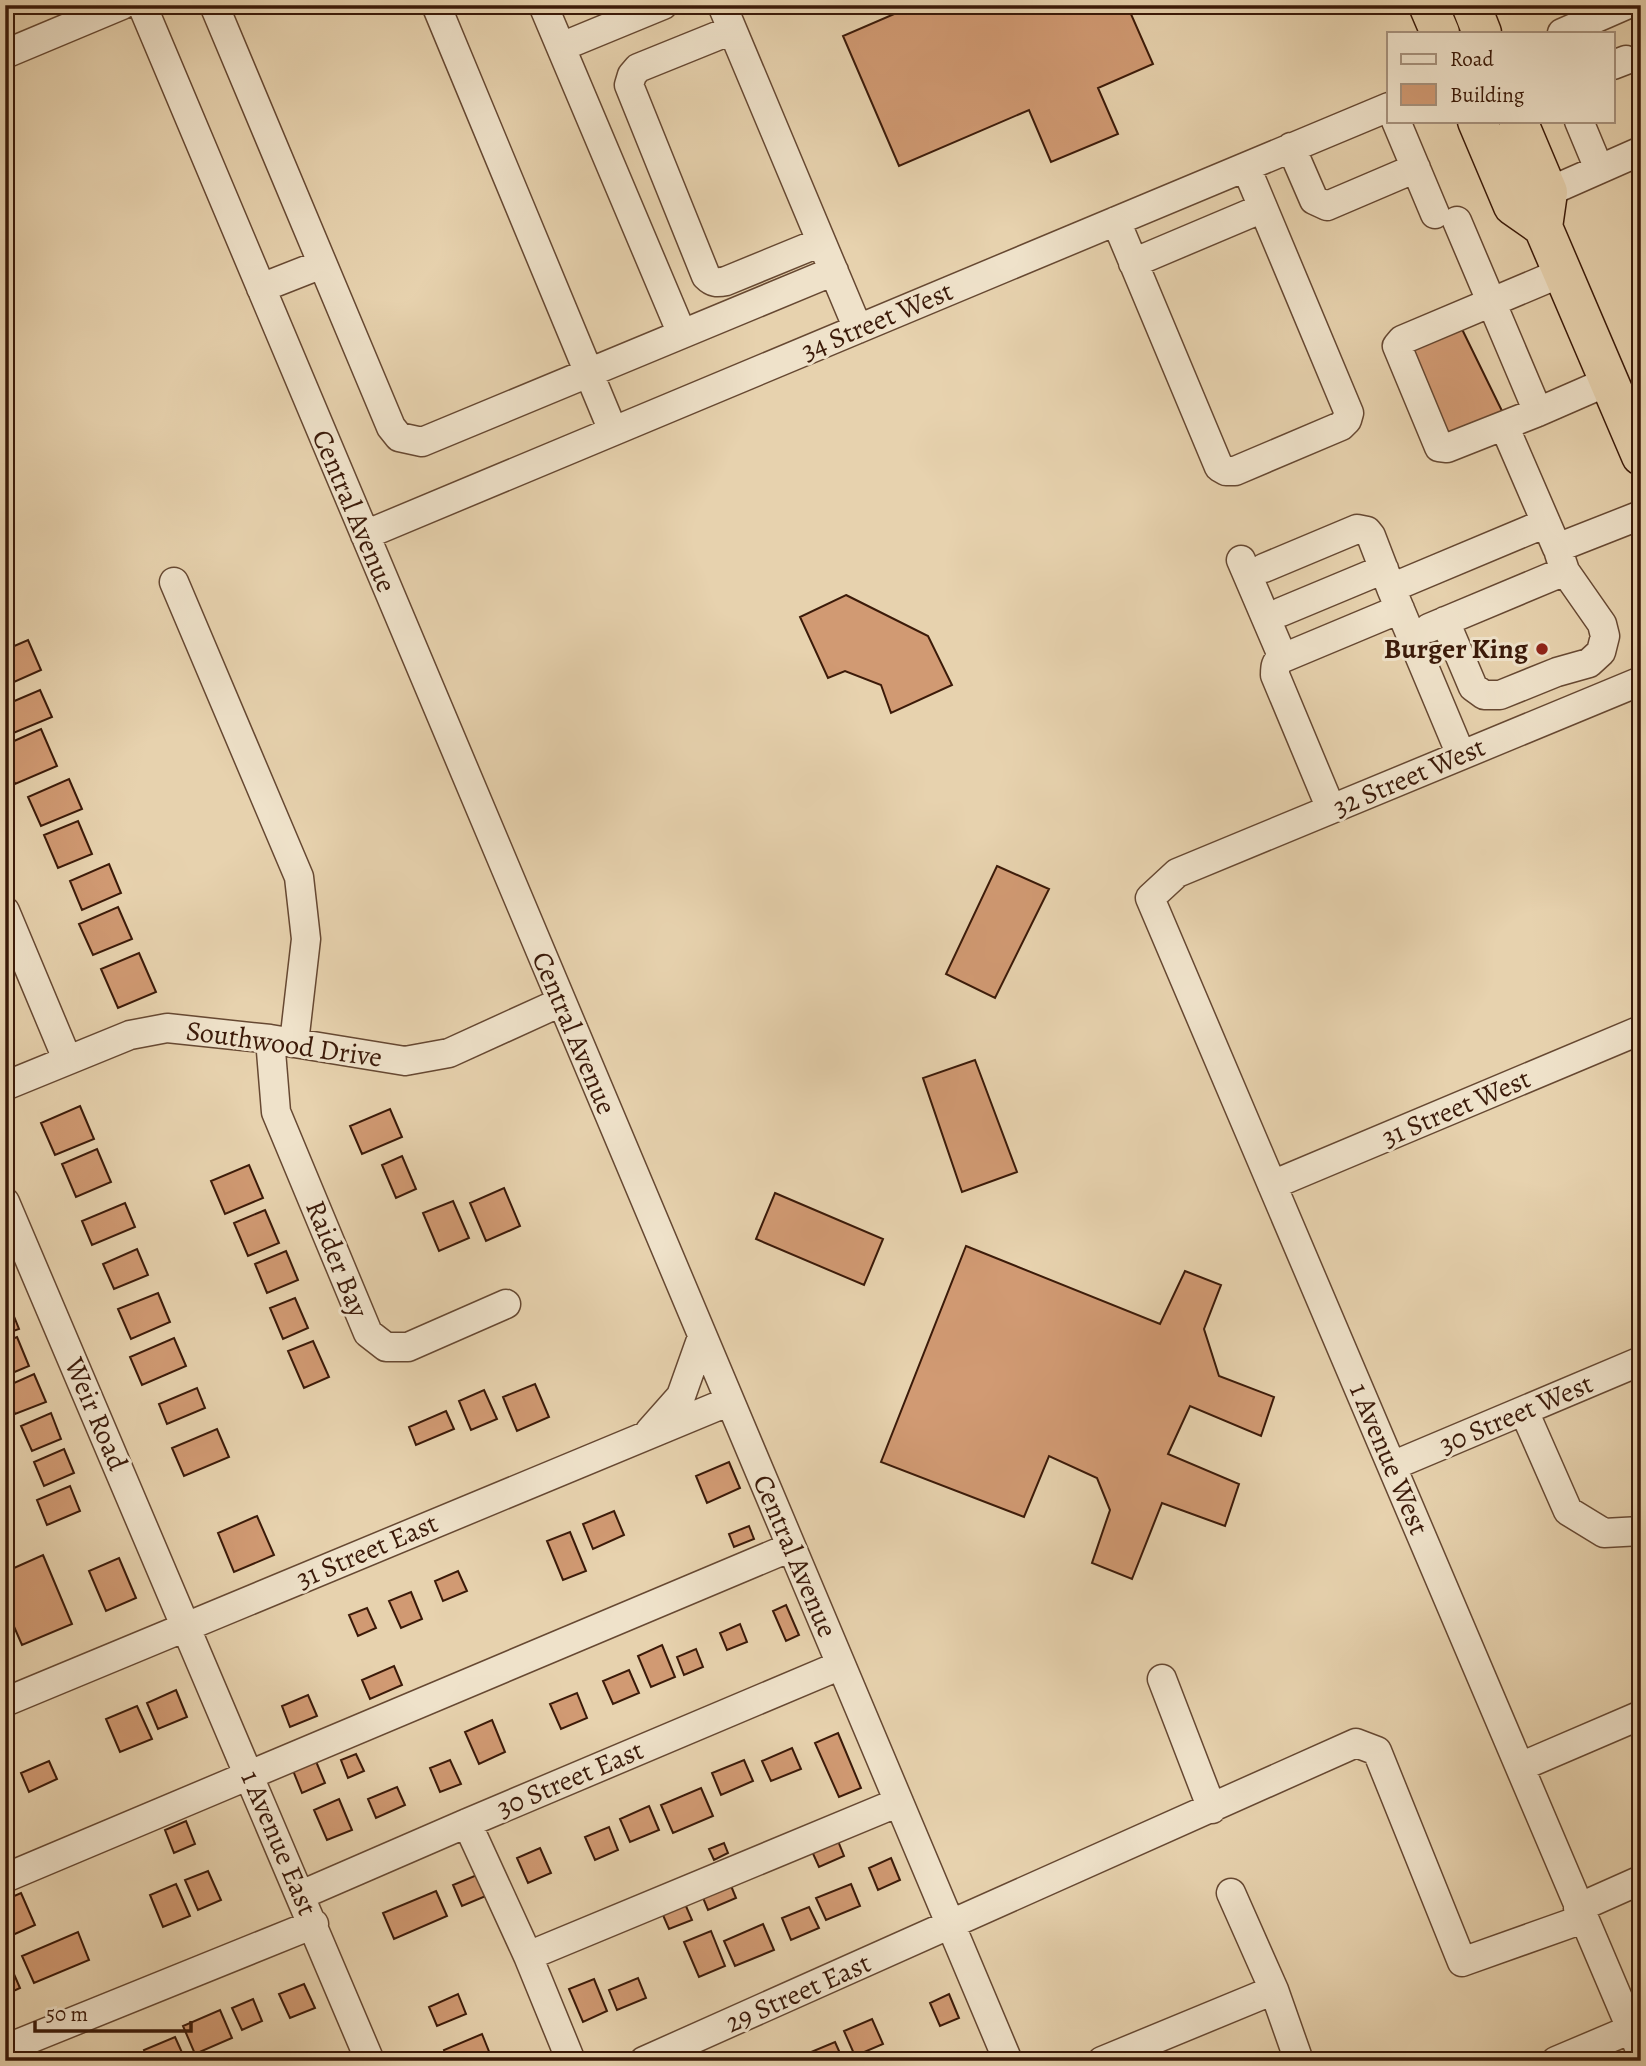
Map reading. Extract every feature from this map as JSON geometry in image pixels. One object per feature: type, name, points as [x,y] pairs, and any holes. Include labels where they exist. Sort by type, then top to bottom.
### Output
[{"type":"highway","points":[[1428,5],[1440,32]]},
{"type":"highway","points":[[1471,5],[1482,32]]},
{"type":"highway","points":[[1477,122],[1513,206],[1546,209]]},
{"type":"highway","points":[[1518,122],[1563,272],[1641,456]]},
{"type":"street","points":[[5,54],[122,5]]},
{"type":"street","name":"Central Avenue","points":[[142,5],[1008,2061]]},
{"type":"street","points":[[214,5],[391,427],[399,437],[422,442],[834,271]]},
{"type":"street","points":[[436,5],[613,431]]},
{"type":"street","points":[[543,5],[682,334]]},
{"type":"street","points":[[561,47],[663,5]]},
{"type":"street","points":[[1578,30],[1626,5]]},
{"type":"street","points":[[821,242],[726,281],[711,281],[706,276],[629,85],[638,68],[727,18],[858,329]]},
{"type":"street","name":"34 Street West","points":[[365,535],[1387,108]]},
{"type":"street","points":[[1396,122],[1416,168],[1446,217],[1491,302],[1538,412]]},
{"type":"street","points":[[1579,122],[1599,169]]},
{"type":"street","points":[[1291,147],[1314,200],[1327,206],[1416,168]]},
{"type":"street","points":[[1546,209],[1599,169],[1641,151]]},
{"type":"street","points":[[1116,221],[1219,467],[1226,471],[1235,471],[1341,426],[1349,413],[1246,167]]},
{"type":"street","points":[[1133,262],[1263,208]]},
{"type":"street","points":[[261,288],[323,264]]},
{"type":"street","points":[[1563,272],[1402,340],[1397,346],[1436,441],[1439,447],[1447,448],[1609,381]]},
{"type":"street","points":[[1445,621],[1473,687],[1484,695],[1500,695],[1557,672],[1589,663],[1601,652],[1605,636],[1602,624],[1561,560],[1509,437]]},
{"type":"street","points":[[1411,635],[1445,621],[1641,515]]},
{"type":"street","points":[[1331,809],[1275,675],[1277,661],[1391,589],[1546,523]]},
{"type":"street","points":[[1283,658],[1252,564],[1357,529],[1367,531],[1461,755]]},
{"type":"street","name":"Raider Bay","points":[[174,582],[299,877],[306,939],[282,1041],[276,1112],[368,1333],[386,1347],[408,1347],[506,1304]]},
{"type":"street","points":[[1281,612],[1391,589]]},
{"type":"street","name":"32 Street West","points":[[1177,873],[1641,681]]},
{"type":"street","name":"1 Avenue West","points":[[1177,873],[1150,898],[1580,1914],[1637,2036]]},
{"type":"street","points":[[5,911],[67,1059]]},
{"type":"street","name":"Southwood Drive","points":[[5,1086],[130,1035],[167,1028],[282,1041],[405,1061],[449,1053],[561,1002]]},
{"type":"street","name":"31 Street West","points":[[1272,1185],[1641,1030]]},
{"type":"street","name":"Weir Road","points":[[5,1202],[187,1626]]},
{"type":"street","points":[[647,1435],[681,1396],[702,1337]]},
{"type":"street","name":"30 Street West","points":[[1392,1466],[1641,1361]]},
{"type":"street","name":"31 Street East","points":[[5,1702],[730,1401]]},
{"type":"street","points":[[1524,1411],[1568,1511],[1604,1533],[1641,1531]]},
{"type":"street","points":[[5,1878],[791,1547]]},
{"type":"street","name":"1 Avenue East","points":[[187,1626],[370,2061]]},
{"type":"street","name":"30 Street East","points":[[301,1895],[467,1822],[841,1665]]},
{"type":"street","points":[[1162,1679],[1212,1810]]},
{"type":"street","points":[[1520,1767],[1641,1715]]},
{"type":"street","name":"29 Street East","points":[[644,2061],[1212,1810],[1356,1743],[1377,1751],[1462,1962],[1580,1914]]},
{"type":"street","points":[[528,1956],[899,1802]]},
{"type":"street","points":[[467,1822],[528,1956],[571,2061]]},
{"type":"street","points":[[1580,1914],[1641,1880]]},
{"type":"street","points":[[1231,1893],[1274,1990],[1299,2061]]},
{"type":"street","points":[[5,2049],[314,1924]]},
{"type":"street","points":[[1102,2061],[1274,1990]]},
{"type":"street","points":[[1556,2061],[1637,2036]]},
{"type":"building","points":[[915,5],[1127,5],[1153,64],[1098,88],[1118,134],[1051,162],[1029,110],[899,166],[843,36]]},
{"type":"building","points":[[1458,321],[1504,415],[1444,439],[1403,341]]},
{"type":"building","points":[[846,595],[928,636],[952,685],[891,713],[881,685],[845,671],[828,678],[800,617]]},
{"type":"building","points":[[28,640],[41,670],[5,686],[5,650]]},
{"type":"building","points":[[40,690],[52,717],[11,734],[5,721],[5,705]]},
{"type":"building","points":[[41,729],[57,766],[15,784],[5,762],[5,745]]},
{"type":"building","points":[[69,779],[82,809],[41,826],[28,797]]},
{"type":"building","points":[[78,821],[92,854],[58,868],[44,835]]},
{"type":"building","points":[[109,864],[121,893],[82,910],[70,881]]},
{"type":"building","points":[[997,866],[1049,889],[995,998],[946,974]]},
{"type":"building","points":[[118,907],[132,939],[93,955],[79,924]]},
{"type":"building","points":[[139,953],[156,992],[118,1008],[101,969]]},
{"type":"building","points":[[975,1060],[1017,1172],[962,1192],[923,1078]]},
{"type":"building","points":[[80,1106],[94,1139],[55,1155],[41,1123]]},
{"type":"building","points":[[390,1109],[402,1137],[362,1154],[350,1126]]},
{"type":"building","points":[[97,1149],[111,1182],[76,1197],[62,1164]]},
{"type":"building","points":[[402,1156],[416,1189],[396,1198],[382,1165]]},
{"type":"building","points":[[249,1165],[263,1198],[225,1214],[211,1181]]},
{"type":"building","points":[[504,1188],[520,1226],[486,1241],[470,1203]]},
{"type":"building","points":[[775,1193],[883,1239],[864,1285],[756,1239]]},
{"type":"building","points":[[453,1201],[469,1238],[439,1251],[423,1213]]},
{"type":"building","points":[[125,1203],[135,1227],[92,1245],[82,1221]]},
{"type":"building","points":[[265,1210],[279,1243],[248,1256],[234,1223]]},
{"type":"building","points":[[966,1246],[1160,1324],[1185,1271],[1221,1285],[1204,1329],[1219,1376],[1274,1397],[1261,1436],[1190,1406],[1168,1454],[1239,1484],[1225,1526],[1162,1503],[1132,1579],[1092,1563],[1110,1510],[1097,1478],[1049,1456],[1024,1517],[881,1462]]},
{"type":"building","points":[[137,1249],[148,1275],[114,1289],[103,1264]]},
{"type":"building","points":[[286,1251],[298,1280],[267,1293],[255,1264]]},
{"type":"building","points":[[158,1293],[170,1322],[131,1339],[118,1309]]},
{"type":"building","points":[[295,1298],[308,1328],[283,1339],[270,1308]]},
{"type":"building","points":[[9,1304],[19,1329],[5,1334],[5,1305]]},
{"type":"building","points":[[17,1337],[29,1366],[5,1376],[5,1342]]},
{"type":"building","points":[[174,1338],[186,1366],[142,1385],[130,1357]]},
{"type":"building","points":[[313,1341],[329,1377],[304,1388],[288,1351]]},
{"type":"building","points":[[34,1374],[46,1402],[15,1414],[5,1387]]},
{"type":"building","points":[[535,1384],[549,1417],[517,1431],[503,1397]]},
{"type":"building","points":[[197,1388],[205,1408],[167,1424],[159,1404]]},
{"type":"building","points":[[484,1390],[497,1419],[471,1430],[459,1401]]},
{"type":"building","points":[[446,1411],[454,1429],[416,1445],[409,1427]]},
{"type":"building","points":[[51,1413],[61,1439],[32,1451],[21,1426]]},
{"type":"building","points":[[217,1429],[229,1457],[184,1476],[172,1448]]},
{"type":"building","points":[[64,1449],[74,1473],[44,1486],[34,1462]]},
{"type":"building","points":[[729,1462],[740,1488],[707,1503],[696,1476]]},
{"type":"building","points":[[70,1486],[80,1511],[47,1525],[37,1500]]},
{"type":"building","points":[[614,1511],[624,1535],[593,1549],[583,1524]]},
{"type":"building","points":[[257,1516],[274,1555],[234,1572],[218,1533]]},
{"type":"building","points":[[749,1526],[754,1539],[734,1547],[729,1534]]},
{"type":"building","points":[[570,1532],[586,1571],[563,1580],[547,1541]]},
{"type":"building","points":[[43,1555],[72,1624],[22,1645],[5,1606],[5,1572]]},
{"type":"building","points":[[119,1558],[136,1598],[106,1611],[89,1571]]},
{"type":"building","points":[[458,1571],[467,1591],[443,1601],[435,1581]]},
{"type":"building","points":[[411,1592],[422,1619],[401,1628],[389,1601]]},
{"type":"building","points":[[786,1605],[799,1635],[786,1641],[773,1611]]},
{"type":"building","points":[[367,1608],[376,1628],[358,1636],[349,1615]]},
{"type":"building","points":[[740,1624],[747,1642],[727,1650],[720,1633]]},
{"type":"building","points":[[662,1645],[675,1677],[651,1687],[638,1656]]},
{"type":"building","points":[[696,1649],[703,1667],[684,1675],[677,1657]]},
{"type":"building","points":[[394,1666],[402,1685],[370,1699],[362,1680]]},
{"type":"building","points":[[629,1670],[639,1693],[613,1704],[603,1681]]},
{"type":"building","points":[[176,1690],[187,1717],[158,1729],[147,1703]]},
{"type":"building","points":[[577,1693],[587,1718],[561,1729],[550,1704]]},
{"type":"building","points":[[308,1695],[317,1716],[290,1727],[282,1706]]},
{"type":"building","points":[[137,1706],[152,1739],[120,1752],[106,1719]]},
{"type":"building","points":[[492,1720],[505,1752],[479,1764],[465,1732]]},
{"type":"building","points":[[838,1733],[861,1788],[839,1797],[815,1743]]},
{"type":"building","points":[[792,1748],[801,1769],[771,1781],[762,1761]]},
{"type":"building","points":[[356,1754],[364,1771],[348,1778],[341,1760]]},
{"type":"building","points":[[315,1759],[325,1783],[302,1793],[292,1768]]},
{"type":"building","points":[[450,1760],[461,1784],[440,1792],[430,1768]]},
{"type":"building","points":[[744,1760],[753,1781],[721,1795],[712,1773]]},
{"type":"building","points":[[49,1761],[57,1779],[29,1792],[21,1773]]},
{"type":"building","points":[[397,1787],[405,1805],[376,1818],[368,1799]]},
{"type":"building","points":[[701,1788],[713,1816],[673,1833],[661,1805]]},
{"type":"building","points":[[339,1799],[352,1830],[327,1840],[314,1810]]},
{"type":"building","points":[[649,1806],[659,1830],[630,1842],[620,1819]]},
{"type":"building","points":[[186,1821],[195,1844],[174,1853],[165,1830]]},
{"type":"building","points":[[609,1827],[618,1850],[595,1860],[585,1837]]},
{"type":"building","points":[[836,1836],[844,1856],[819,1867],[810,1847]]},
{"type":"building","points":[[724,1843],[728,1853],[714,1860],[709,1849]]},
{"type":"building","points":[[540,1848],[551,1873],[528,1883],[517,1858]]},
{"type":"building","points":[[891,1858],[900,1880],[878,1890],[869,1868]]},
{"type":"building","points":[[208,1871],[221,1900],[198,1910],[185,1880]]},
{"type":"building","points":[[484,1872],[493,1893],[462,1906],[453,1885]]},
{"type":"building","points":[[727,1876],[736,1898],[708,1910],[699,1888]]},
{"type":"building","points":[[176,1884],[190,1916],[163,1927],[150,1895]]},
{"type":"building","points":[[851,1884],[860,1906],[826,1920],[816,1898]]},
{"type":"building","points":[[436,1891],[447,1916],[394,1939],[383,1913]]},
{"type":"building","points":[[21,1893],[35,1925],[6,1938],[5,1900]]},
{"type":"building","points":[[682,1897],[692,1920],[669,1929],[659,1906]]},
{"type":"building","points":[[809,1907],[819,1928],[791,1940],[782,1918]]},
{"type":"building","points":[[763,1924],[774,1950],[735,1966],[724,1941]]},
{"type":"building","points":[[711,1931],[725,1966],[699,1977],[684,1942]]},
{"type":"building","points":[[78,1932],[89,1960],[34,1983],[22,1956]]},
{"type":"building","points":[[10,1965],[20,1988],[5,1995],[5,1967]]},
{"type":"building","points":[[638,1978],[646,1998],[617,2010],[609,1990]]},
{"type":"building","points":[[594,1979],[607,2011],[583,2022],[569,1989]]},
{"type":"building","points":[[304,1984],[315,2008],[290,2018],[279,1994]]},
{"type":"building","points":[[458,1994],[466,2014],[437,2026],[429,2007]]},
{"type":"building","points":[[949,1994],[959,2018],[940,2026],[930,2003]]},
{"type":"building","points":[[253,1999],[262,2021],[242,2030],[232,2008]]},
{"type":"building","points":[[220,2010],[232,2038],[195,2054],[183,2026]]},
{"type":"building","points":[[872,2019],[883,2044],[855,2056],[844,2031]]},
{"type":"building","points":[[482,2034],[490,2054],[474,2061],[448,2061],[444,2050]]},
{"type":"building","points":[[175,2037],[184,2057],[176,2061],[149,2061],[144,2050]]},
{"type":"building","points":[[835,2042],[843,2060],[801,2061],[799,2057]]},
{"type":"place","name":"Burger King","points":[[1542,649]]}]
